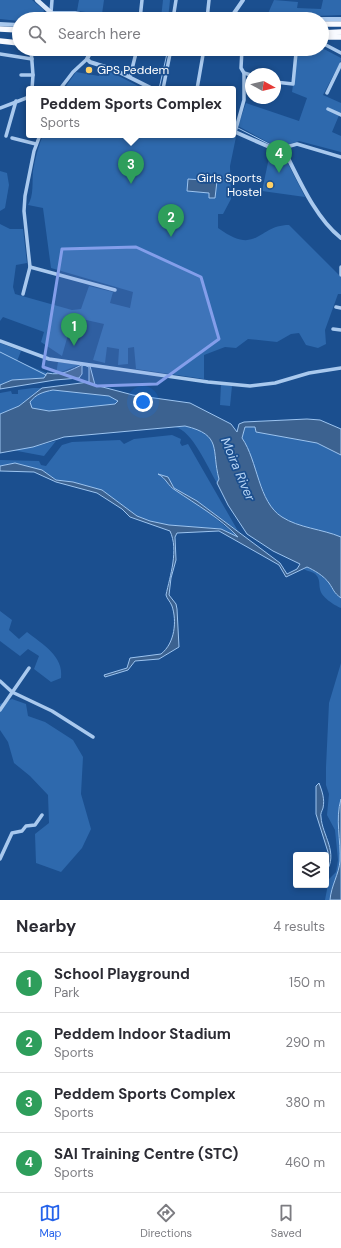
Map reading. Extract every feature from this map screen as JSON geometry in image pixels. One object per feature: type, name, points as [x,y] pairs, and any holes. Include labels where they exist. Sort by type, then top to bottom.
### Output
[{"type":"highway","points":[[329,24],[339,23]]},
{"type":"highway","points":[[0,29],[12,30]]},
{"type":"highway","points":[[329,33],[341,32]]},
{"type":"highway","points":[[329,38],[341,37]]},
{"type":"highway","points":[[0,42],[12,43]]},
{"type":"main road","points":[[37,0],[50,12]]},
{"type":"street","points":[[51,12],[52,0]]},
{"type":"street","points":[[141,12],[142,0]]},
{"type":"street","points":[[174,12],[176,0]]},
{"type":"street","points":[[208,12],[209,0]]},
{"type":"street","points":[[235,12],[243,0]]},
{"type":"street","points":[[329,19],[341,19]]},
{"type":"street","points":[[0,24],[12,25]]},
{"type":"street","points":[[329,46],[341,52]]},
{"type":"street","points":[[0,54],[32,60]]},
{"type":"street","points":[[32,56],[32,86]]},
{"type":"street","points":[[63,86],[88,56]]},
{"type":"street","points":[[130,78],[135,56]]},
{"type":"street","points":[[164,86],[170,56]]},
{"type":"street","points":[[198,86],[203,56]]},
{"type":"street","points":[[236,126],[244,100],[244,73],[241,68],[242,56]]},
{"type":"street","points":[[281,83],[293,84],[296,56]]},
{"type":"street","points":[[87,59],[90,62],[115,70],[147,86]]},
{"type":"street","points":[[327,93],[341,64]]},
{"type":"street","points":[[21,75],[33,75]]},
{"type":"street","points":[[0,108],[26,97]]},
{"type":"street","points":[[6,136],[16,101]]},
{"type":"street","points":[[328,109],[341,115]]},
{"type":"street","points":[[236,133],[274,148],[283,148],[297,144],[341,157]]},
{"type":"street","points":[[12,138],[36,144]]},
{"type":"street","points":[[23,294],[30,267],[24,211],[25,196],[36,144],[39,138]]},
{"type":"street","points":[[283,148],[306,193],[331,230],[341,238]]},
{"type":"street","points":[[30,267],[115,290]]},
{"type":"street","points":[[341,267],[341,275]]},
{"type":"street","points":[[336,307],[341,308]]},
{"type":"street","points":[[333,329],[341,330]]},
{"type":"street","points":[[0,341],[49,359],[208,382],[250,386],[275,383],[309,373],[341,368]]},
{"type":"street","points":[[0,710],[29,668]]},
{"type":"street","points":[[0,681],[12,692],[52,711],[93,737]]},
{"type":"street","points":[[0,859],[12,833],[22,831],[26,826],[36,825],[42,815]]},
{"type":"highlighted area","points":[[136,247],[201,277],[219,339],[157,384],[97,386],[43,367],[62,249]]},
{"type":"shaded area","points":[[0,0],[32,0],[44,10],[44,12],[12,12],[12,20],[0,19]]},
{"type":"shaded area","points":[[79,0],[104,0],[102,12],[77,11]]},
{"type":"shaded area","points":[[163,0],[170,0],[169,12],[162,12]]},
{"type":"shaded area","points":[[274,0],[298,2],[297,8],[321,9],[323,0],[341,0],[341,15],[329,15],[329,12],[269,12]]},
{"type":"shaded area","points":[[329,52],[341,58],[341,61],[323,95],[341,103],[341,113],[332,132],[341,136],[341,152],[299,141],[284,146],[273,145],[238,126],[246,104],[299,121],[307,98],[292,92],[297,56],[329,56]]},
{"type":"shaded area","points":[[101,67],[138,86],[66,86],[76,72],[99,76]]},
{"type":"shaded area","points":[[42,138],[236,138],[230,166],[231,199],[223,214],[218,214],[218,228],[241,240],[250,240],[278,226],[289,225],[341,277],[341,294],[338,294],[325,330],[326,344],[318,348],[306,345],[299,333],[291,334],[277,342],[248,339],[236,348],[225,347],[204,355],[204,379],[136,369],[134,347],[128,348],[128,364],[118,365],[119,349],[107,347],[105,363],[93,360],[104,324],[73,317],[62,356],[41,342],[44,332],[3,317],[0,321],[0,224],[10,229],[23,229],[27,263],[16,265],[13,287],[15,294],[72,310],[81,309],[89,286],[113,292],[110,303],[130,308],[133,292],[51,268],[43,208],[28,205],[32,193],[33,171]]},
{"type":"shaded area","points":[[270,153],[283,154],[305,197],[262,191]]},
{"type":"shaded area","points":[[0,171],[7,173],[9,185],[5,208],[0,211]]},
{"type":"shaded area","points":[[0,343],[21,351],[17,361],[47,373],[44,378],[12,380],[0,385]]},
{"type":"shaded area","points":[[58,362],[79,365],[56,374]]},
{"type":"shaded area","points":[[221,384],[232,386],[230,406],[220,405]]},
{"type":"shaded area","points":[[42,388],[19,406],[0,414],[0,393],[11,391],[12,394],[18,394],[18,390]]},
{"type":"shaded area","points":[[53,390],[109,396],[118,401],[115,404],[49,411],[31,408],[30,402],[37,395]]},
{"type":"shaded area","points":[[185,426],[205,434],[210,439],[215,452],[219,479],[217,483],[193,442],[181,430],[175,427]]},
{"type":"shaded area","points":[[245,427],[255,427],[256,432],[317,443],[341,455],[341,537],[294,523],[281,517],[269,505],[242,438]]},
{"type":"shaded area","points":[[172,435],[181,439],[180,443],[182,446],[188,444],[238,531],[197,501],[174,488],[168,477],[164,477],[171,487],[202,507],[238,537],[221,529],[169,525],[150,521],[137,516],[102,490],[73,482],[56,480],[42,470],[15,463],[0,466],[0,460],[39,461],[41,465],[46,466],[62,445],[72,442],[120,440],[124,444],[134,439]]},
{"type":"shaded area","points":[[56,441],[44,456],[12,450],[33,447]]},
{"type":"shaded area","points":[[307,567],[327,580],[341,598],[341,608],[325,598],[321,592],[316,574],[304,569]]},
{"type":"shaded area","points":[[0,611],[12,620],[9,630],[19,639],[27,632],[51,651],[59,663],[61,678],[51,682],[34,669],[39,656],[28,649],[20,656],[0,641]]},
{"type":"shaded area","points":[[341,663],[341,799],[338,814],[340,861],[330,900],[325,900],[327,888],[329,888],[329,879],[336,872],[338,860],[335,830],[327,815],[329,794],[326,785],[326,767],[329,703]]},
{"type":"shaded area","points":[[12,699],[26,704],[28,716],[45,722],[73,740],[83,757],[81,794],[91,829],[82,848],[61,872],[36,863],[35,834],[49,823],[48,795],[30,776],[14,763],[8,742],[0,730],[0,704]]},
{"type":"water","points":[[188,179],[217,181],[215,198],[209,198],[209,193],[187,191]]},
{"type":"water","name":"Moira River","points":[[84,364],[90,366],[95,385],[133,395],[190,403],[231,424],[237,432],[239,424],[244,422],[307,419],[320,420],[341,429],[341,455],[317,443],[256,432],[255,427],[245,427],[242,438],[252,458],[263,491],[274,510],[282,517],[296,524],[341,537],[341,598],[327,580],[313,570],[307,567],[286,577],[279,565],[219,531],[177,533],[175,537],[176,560],[171,578],[169,595],[176,604],[177,609],[179,647],[159,659],[135,661],[128,670],[105,677],[104,675],[127,668],[130,658],[161,654],[166,649],[172,638],[174,632],[174,612],[166,595],[174,555],[173,538],[170,531],[130,517],[122,509],[97,493],[56,482],[34,472],[0,471],[0,466],[15,463],[42,470],[56,480],[73,482],[102,490],[137,516],[150,521],[169,525],[221,529],[238,537],[216,518],[173,488],[158,474],[168,477],[174,488],[197,501],[280,563],[287,574],[297,569],[300,564],[273,551],[247,534],[228,505],[217,483],[219,479],[213,445],[205,434],[197,430],[185,426],[64,437],[33,447],[0,453],[0,414],[19,406],[42,388],[89,382],[89,367],[84,365],[82,366],[82,374],[79,378],[55,380],[0,389],[0,385],[12,380],[44,378],[47,373],[58,374]],"holes":[[[53,390],[109,396],[118,401],[115,404],[49,411],[32,408],[30,402],[40,394]]]},
{"type":"water","points":[[319,783],[323,798],[324,805],[321,815],[322,824],[329,844],[331,858],[329,867],[329,852],[316,814],[316,786]]},
{"type":"water","points":[[341,799],[341,900],[330,900],[340,861],[338,814]]},
{"type":"waterway","points":[[160,86],[166,56]]},
{"type":"waterway","points":[[238,128],[275,147]]},
{"type":"waterway","points":[[0,352],[46,375]]},
{"type":"place","name":"GPS Peddem","points":[[89,70]]},
{"type":"place","name":"SAI Training Centre (STC)","points":[[279,173]]},
{"type":"place","name":"Peddem Sports Complex","points":[[131,184]]},
{"type":"place","name":"Girls Sports Hostel","points":[[270,185]]},
{"type":"place","name":"Peddem Indoor Stadium","points":[[171,237]]},
{"type":"place","name":"School Playground","points":[[74,346]]}]
